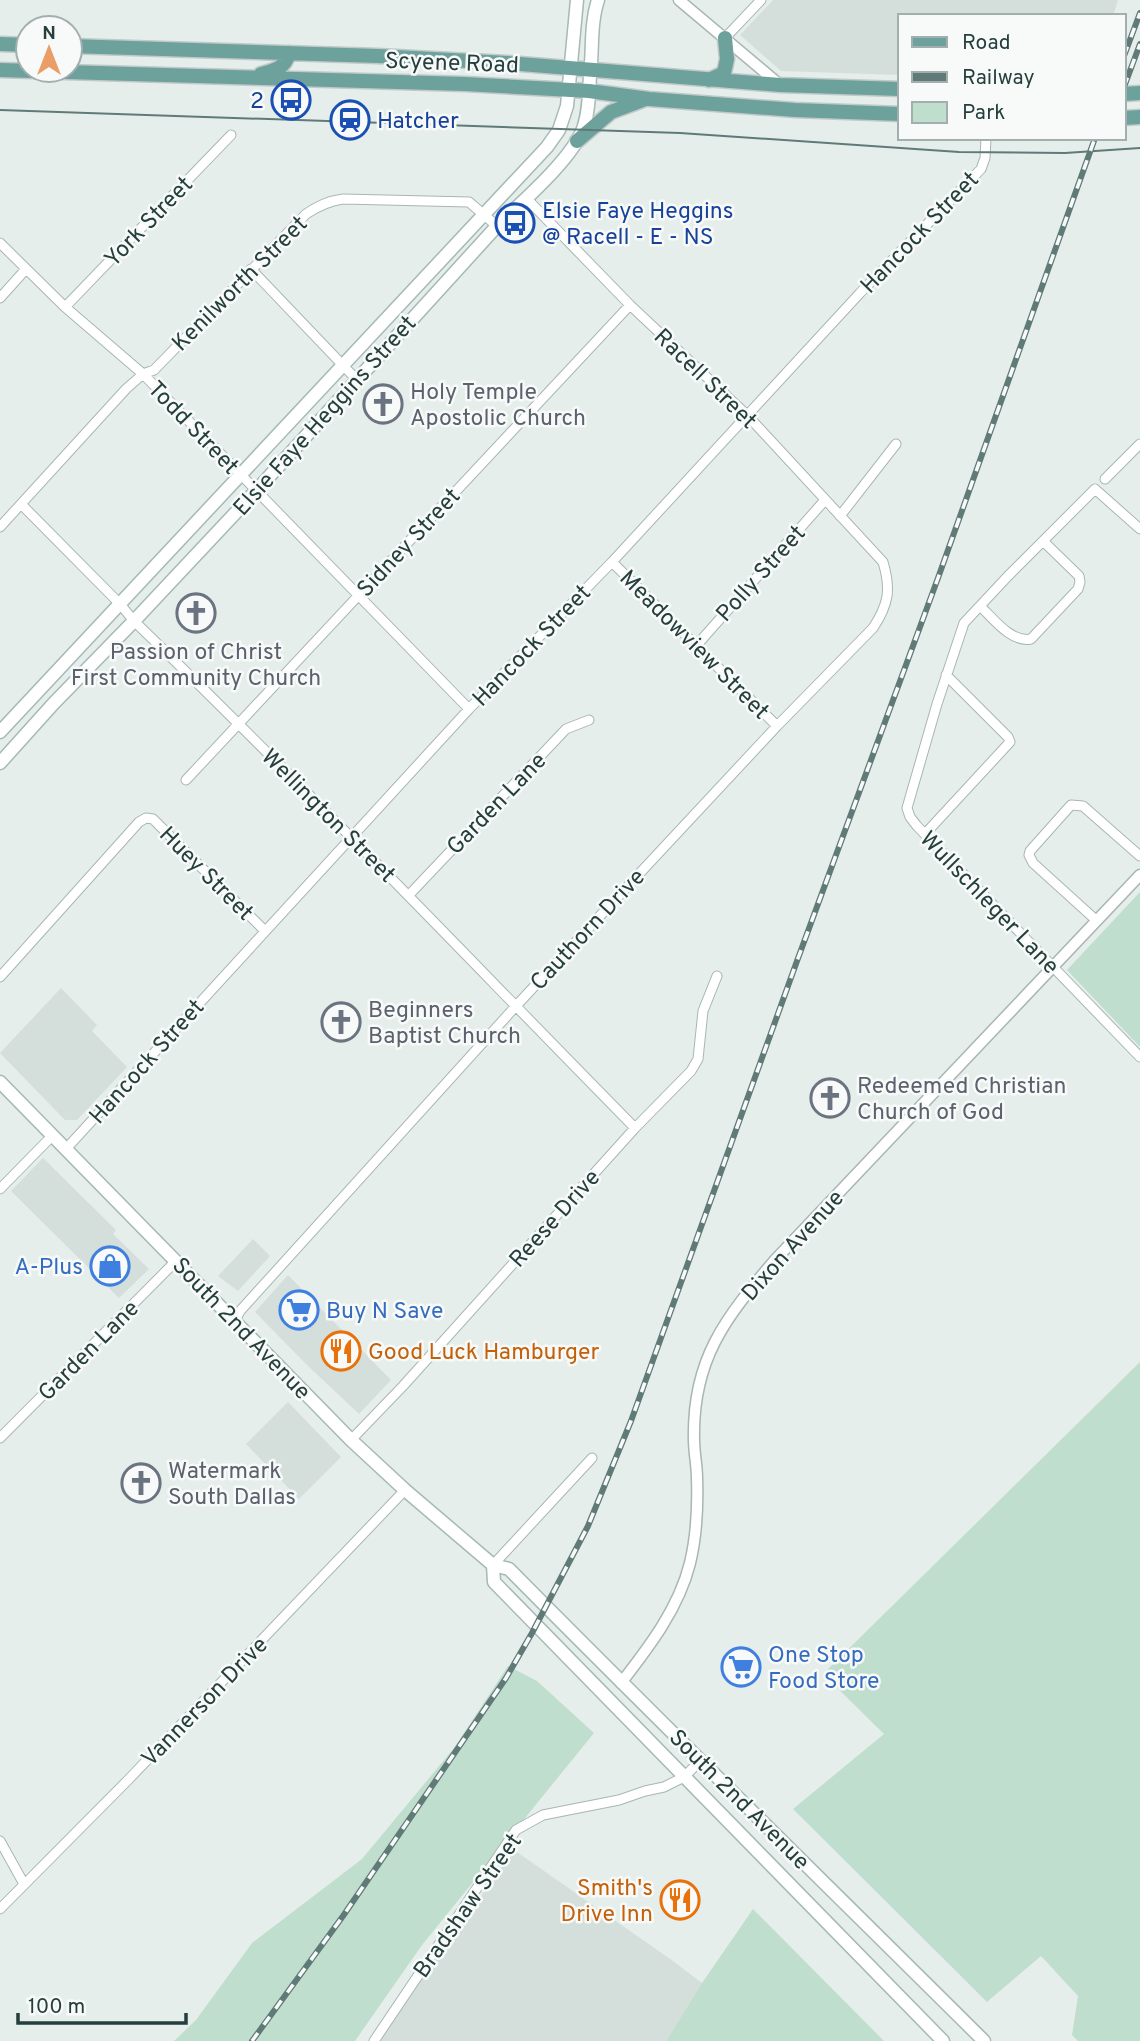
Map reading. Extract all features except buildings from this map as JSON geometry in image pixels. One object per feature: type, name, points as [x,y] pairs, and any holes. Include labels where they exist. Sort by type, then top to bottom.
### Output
[{"type":"main road","name":"Elsie Faye Heggins Street","points":[[0,732],[531,165],[553,138],[567,106],[577,0]]},
{"type":"main road","name":"Elsie Faye Heggins Street","points":[[0,763],[256,491],[497,226],[560,163],[577,141],[585,122],[598,0]]},
{"type":"main road","points":[[709,81],[724,72],[727,59],[725,38]]},
{"type":"main road","name":"Scyene Road","points":[[84,46],[507,63],[709,81],[898,89]]},
{"type":"main road","points":[[250,78],[279,68],[286,63],[289,53]]},
{"type":"main road","name":"Scyene Road","points":[[0,70],[465,84],[589,91],[649,99],[794,110],[898,114]]},
{"type":"main road","points":[[577,141],[611,112],[649,99]]},
{"type":"main road","name":"South 2nd Avenue","points":[[0,1082],[351,1440],[493,1565],[509,1569],[984,2041]]},
{"type":"main road","name":"South 2nd Avenue","points":[[493,1565],[494,1582],[943,2041]]},
{"type":"street","points":[[679,0],[780,85]]},
{"type":"street","points":[[725,38],[761,0]]},
{"type":"street","name":"York Street","points":[[65,307],[231,135]]},
{"type":"street","name":"Hancock Street","points":[[65,1150],[469,709],[612,562],[860,293],[981,169],[985,158],[986,140]]},
{"type":"street","name":"Racell Street","points":[[526,198],[630,305],[748,416],[883,562]]},
{"type":"street","name":"Kenilworth Street","points":[[0,527],[126,389],[143,374],[153,370],[306,214],[330,201],[343,199],[469,202],[497,226]]},
{"type":"street","name":"Todd Street","points":[[0,243],[65,307],[143,374],[469,709]]},
{"type":"street","points":[[0,298],[26,269]]},
{"type":"street","points":[[251,269],[356,379]]},
{"type":"street","name":"Sidney Street","points":[[186,780],[630,305]]},
{"type":"street","points":[[840,516],[896,444]]},
{"type":"street","points":[[1105,479],[1140,444]]},
{"type":"street","name":"Wullschleger Lane","points":[[1140,529],[1095,489],[1007,576],[964,623],[907,808],[910,817],[925,834],[1140,1057]]},
{"type":"street","name":"Polly Street","points":[[696,646],[825,500]]},
{"type":"street","name":"Wellington Street","points":[[21,504],[350,839],[409,895],[635,1128]]},
{"type":"street","points":[[980,606],[1015,638],[1031,639],[1077,589],[1080,582],[1079,576],[1043,541]]},
{"type":"street","name":"Meadowview Street","points":[[612,562],[778,726]]},
{"type":"street","name":"Cauthorn Drive","points":[[234,1322],[240,1311],[515,1007],[873,628],[882,615],[888,597],[889,581],[883,562]]},
{"type":"street","points":[[925,834],[1010,742],[1009,737],[946,676]]},
{"type":"street","name":"Garden Lane","points":[[409,895],[566,729],[589,720]]},
{"type":"street","points":[[1097,921],[1033,863],[1030,851],[1071,805],[1077,804],[1083,806],[1140,856]]},
{"type":"street","name":"Huey Street","points":[[0,977],[139,821],[146,818],[153,820],[163,829],[265,931]]},
{"type":"street","name":"Dixon Avenue","points":[[608,1697],[654,1640],[675,1601],[689,1566],[697,1526],[695,1407],[702,1374],[727,1318],[775,1260],[1140,874]]},
{"type":"street","name":"Reese Drive","points":[[351,1440],[403,1386],[635,1128],[691,1071],[698,1059],[703,1011],[718,976]]},
{"type":"street","points":[[0,1189],[52,1136]]},
{"type":"street","name":"Garden Lane","points":[[0,1438],[176,1261]]},
{"type":"street","points":[[493,1565],[592,1458]]},
{"type":"street","name":"Vannerson Drive","points":[[0,1909],[128,1780],[405,1490]]},
{"type":"street","name":"Bradshaw Street","points":[[374,2041],[516,1830],[542,1815],[620,1800],[664,1787],[684,1777],[701,1760]]},
{"type":"street","points":[[0,1841],[24,1884]]},
{"type":"shaded area","points":[[773,0],[1118,0],[1114,14],[898,14],[898,75],[781,71],[740,35]]},
{"type":"shaded area","points":[[61,988],[97,1025],[92,1031],[127,1067],[77,1120],[65,1120],[0,1053]]},
{"type":"shaded area","points":[[43,1158],[116,1230],[113,1234],[149,1269],[119,1298],[11,1191]]},
{"type":"shaded area","points":[[253,1239],[270,1256],[238,1291],[218,1276]]},
{"type":"shaded area","points":[[288,1275],[391,1380],[359,1414],[255,1312]]},
{"type":"shaded area","points":[[288,1402],[341,1457],[299,1499],[246,1444]]},
{"type":"shaded area","points":[[514,1850],[702,1983],[666,2041],[378,2041]]},
{"type":"green space","points":[[1140,892],[1140,1047],[1067,970]]},
{"type":"green space","points":[[1140,1362],[1140,2041],[1078,2041],[1072,2035],[1078,1996],[1041,1956],[987,2002],[793,1809],[884,1734],[823,1674]]},
{"type":"green space","points":[[508,1666],[537,1681],[594,1733],[422,1945],[355,2041],[174,2041],[196,2020],[252,1943],[362,1859],[454,1748]]},
{"type":"green space","points":[[753,1909],[884,2041],[666,2041]]},
{"type":"tram line","points":[[0,110],[680,133],[959,152],[1065,153],[1140,148]]},
{"type":"railway","points":[[1126,51],[1140,13]]},
{"type":"railway","points":[[1126,82],[1140,44]]},
{"type":"railway","points":[[252,2041],[343,1916],[506,1678],[588,1526],[631,1421],[1094,140]]},
{"type":"place","name":"2","points":[[291,100]]},
{"type":"place","name":"Hatcher","points":[[350,120]]},
{"type":"place","name":"Elsie Faye Heggins @ Racell - E - NS","points":[[515,223]]},
{"type":"place","name":"Holy Temple Apostolic Church","points":[[383,404]]},
{"type":"place","name":"Passion of Christ First Community Church","points":[[196,613]]},
{"type":"place","name":"Beginners Baptist Church","points":[[341,1022]]},
{"type":"place","name":"Redeemed Christian Church of God","points":[[830,1098]]},
{"type":"place","name":"A-Plus","points":[[110,1266]]},
{"type":"place","name":"Buy N Save","points":[[299,1310]]},
{"type":"place","name":"Good Luck Hamburger","points":[[341,1351]]},
{"type":"place","name":"Watermark South Dallas","points":[[141,1483]]},
{"type":"place","name":"One Stop Food Store","points":[[741,1667]]},
{"type":"place","name":"Smith's Drive Inn","points":[[680,1900]]}]
